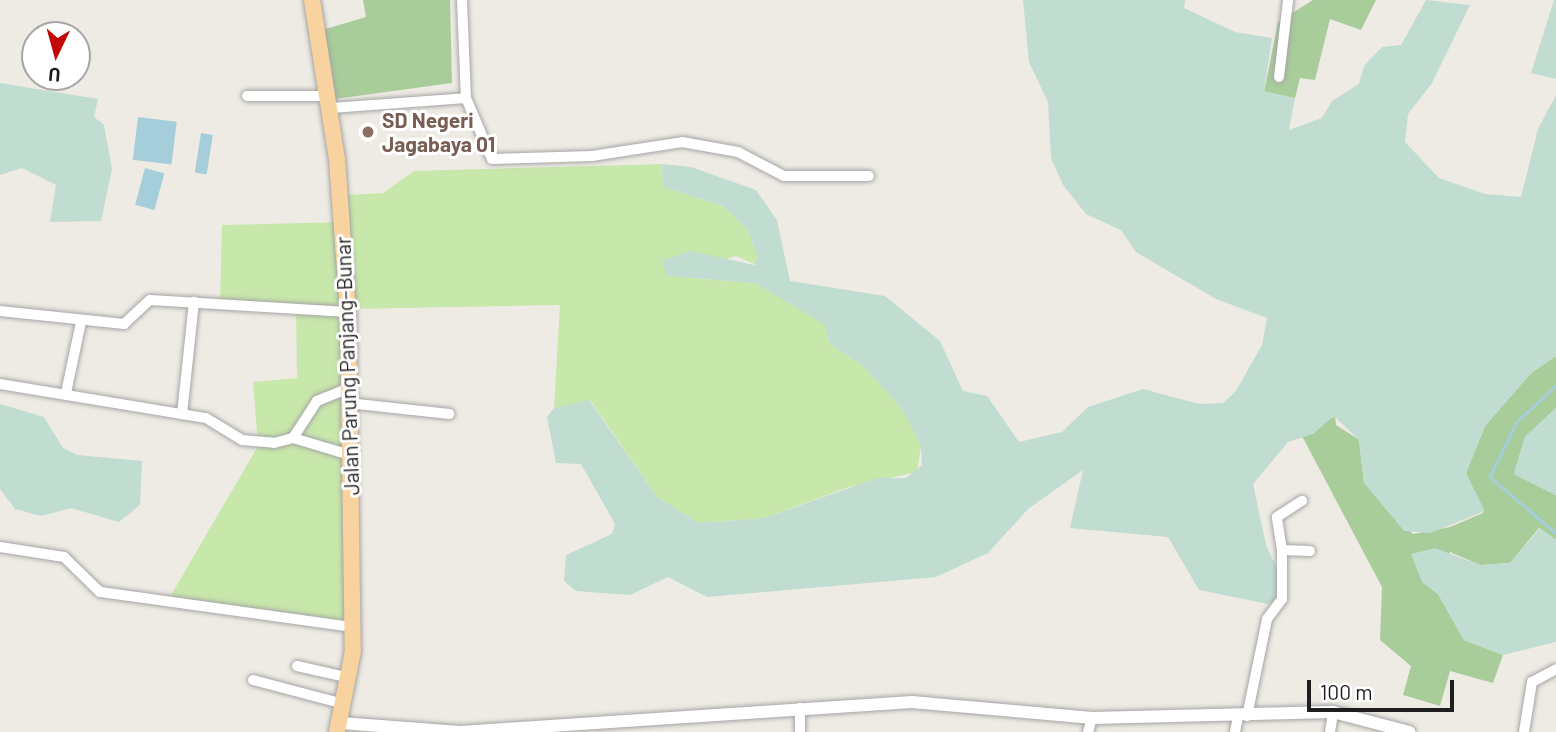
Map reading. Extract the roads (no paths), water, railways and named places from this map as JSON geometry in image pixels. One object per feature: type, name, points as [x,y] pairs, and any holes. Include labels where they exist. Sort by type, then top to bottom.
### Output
[{"type":"main road","name":"Jalan Parung Panjang–Bunar","points":[[312,0],[330,102],[348,312],[352,627],[350,678],[339,728]]},
{"type":"street","points":[[462,0],[466,98],[486,153],[498,161],[592,156],[682,142],[738,152],[784,176],[869,176]]},
{"type":"street","points":[[1279,77],[1288,0]]},
{"type":"street","points":[[247,96],[330,102],[466,98]]},
{"type":"street","points":[[0,311],[81,322],[124,324],[150,300],[348,312]]},
{"type":"street","points":[[182,414],[194,302]]},
{"type":"street","points":[[66,393],[81,322]]},
{"type":"street","points":[[0,384],[206,418],[242,440],[293,438],[350,455]]},
{"type":"street","points":[[293,438],[317,401],[349,396],[449,414]]},
{"type":"street","points":[[1235,732],[1243,716],[1267,619],[1282,599],[1282,550],[1276,517],[1302,501]]},
{"type":"street","points":[[0,547],[64,557],[100,592],[352,627]]},
{"type":"street","points":[[1282,550],[1310,551]]},
{"type":"street","points":[[297,666],[350,678]]},
{"type":"street","points":[[1524,732],[1532,682],[1556,669]]},
{"type":"street","points":[[253,680],[344,704]]},
{"type":"street","points":[[339,728],[408,732],[530,730],[800,708],[932,702],[1092,718],[1333,712],[1409,732]]},
{"type":"street","points":[[800,708],[800,732]]},
{"type":"street","points":[[1330,732],[1333,712]]},
{"type":"street","points":[[1088,732],[1092,718]]},
{"type":"water","points":[[138,117],[177,122],[171,164],[133,160]]},
{"type":"water","points":[[201,133],[213,135],[207,174],[195,173]]},
{"type":"water","points":[[145,168],[164,173],[154,210],[135,205]]},
{"type":"waterway","points":[[1556,386],[1517,422],[1490,477],[1556,533]]},
{"type":"place","name":"SD Negeri Jagabaya 01","points":[[368,132]]}]
